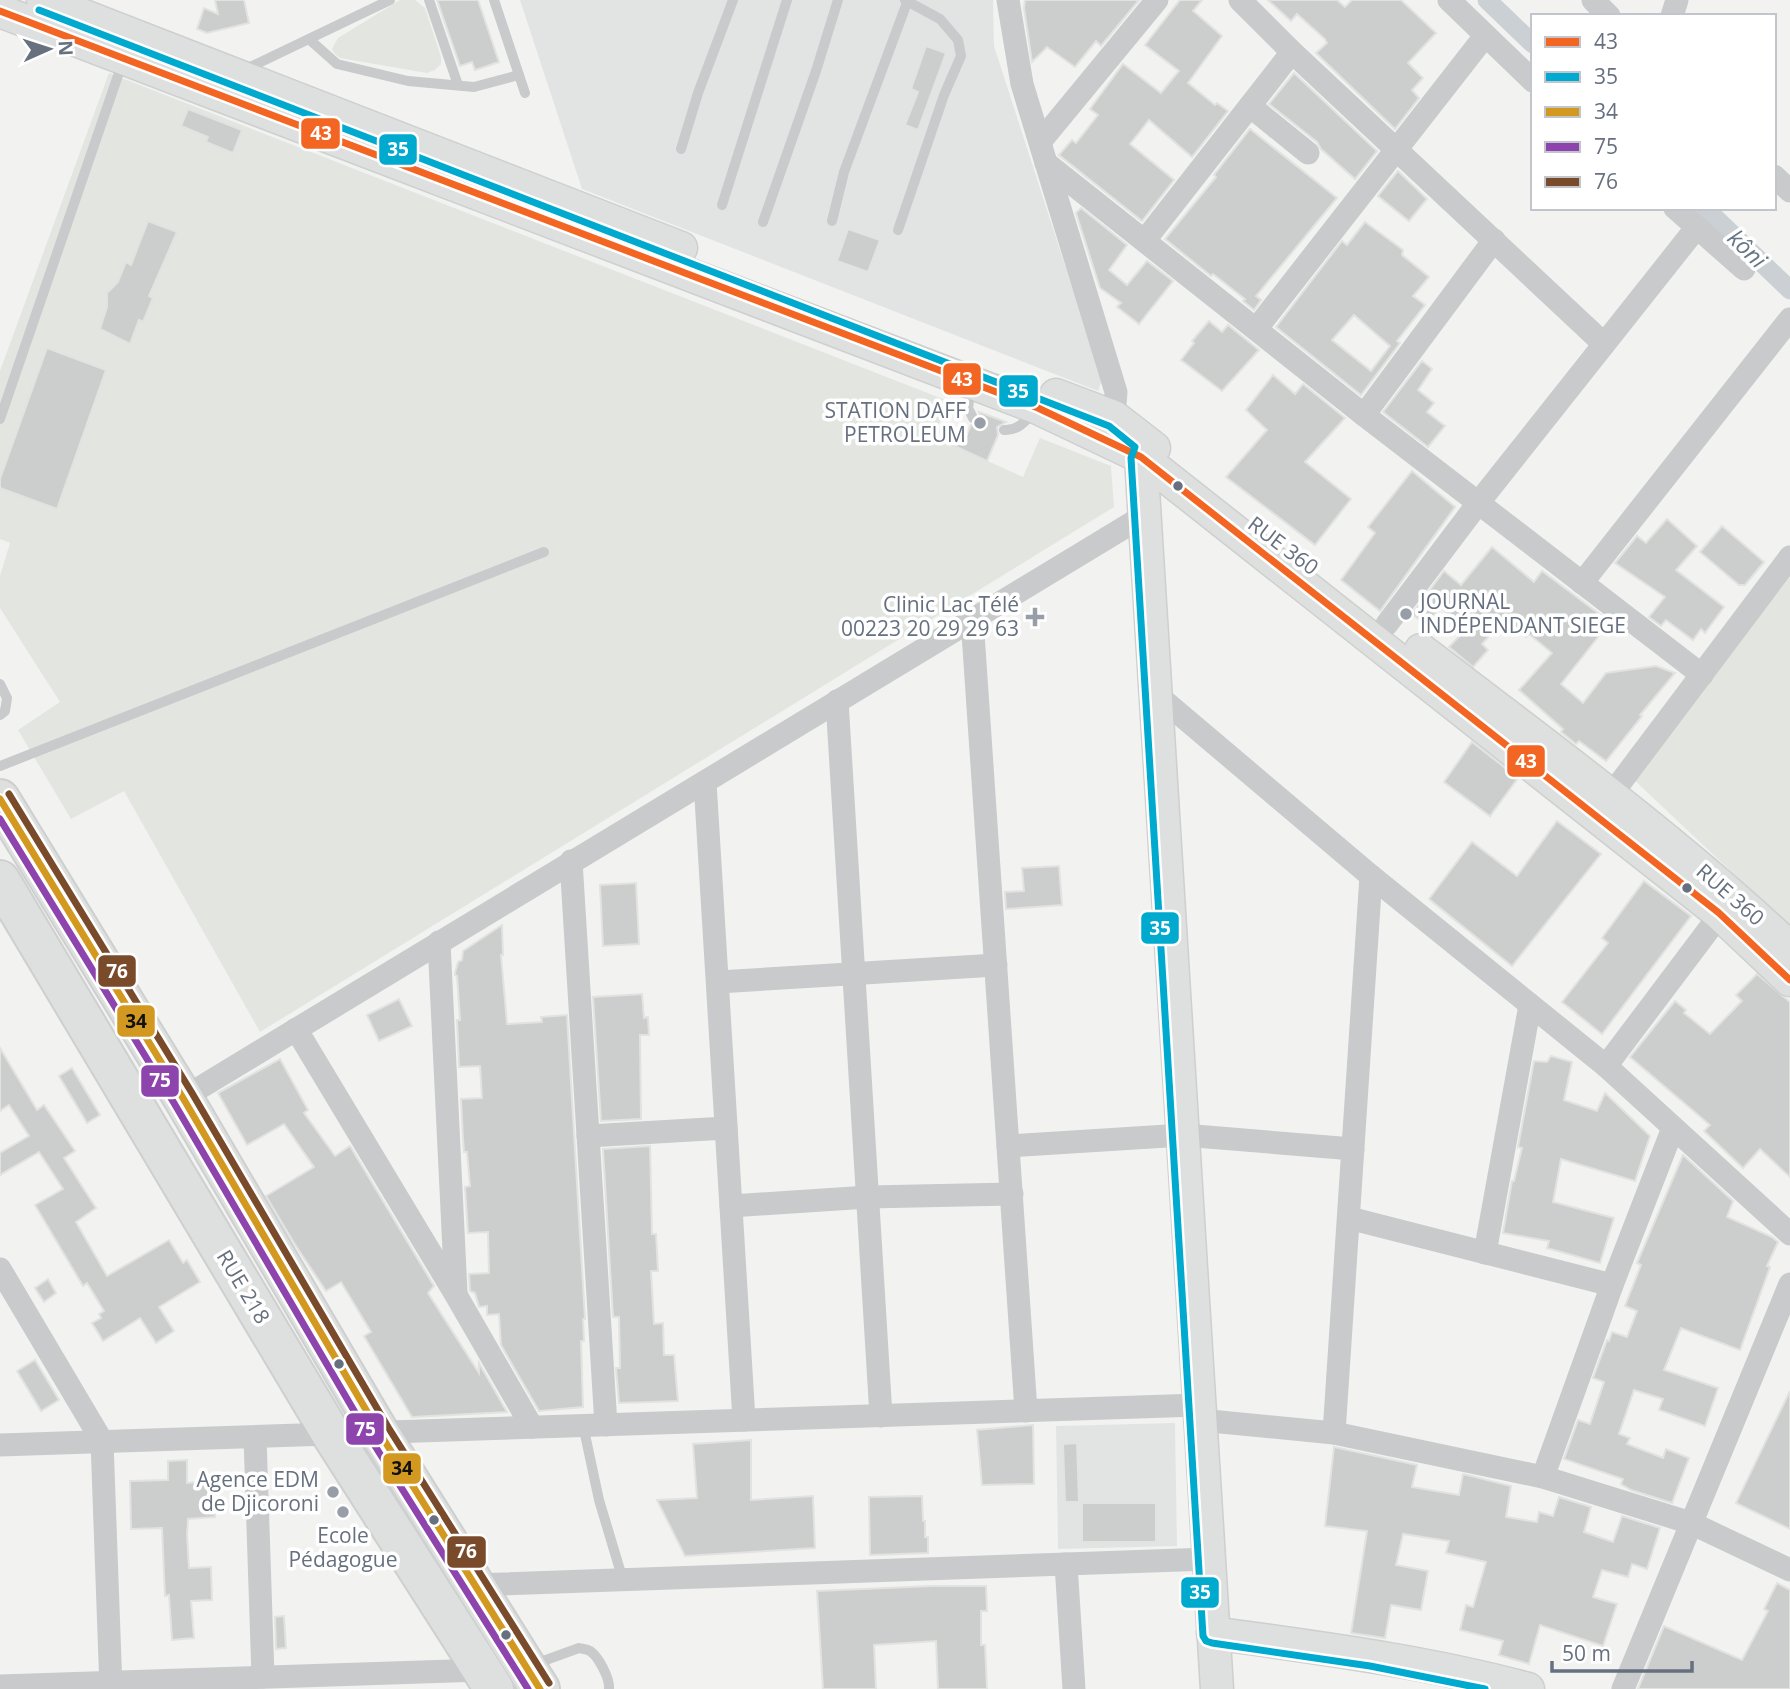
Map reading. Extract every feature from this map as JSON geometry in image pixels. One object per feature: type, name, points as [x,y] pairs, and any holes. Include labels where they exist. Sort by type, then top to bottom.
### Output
[{"type":"highway","name":"RUE 218","points":[[0,799],[183,1098],[379,1432],[533,1678]]},
{"type":"highway","name":"RUE 218","points":[[0,880],[331,1434],[488,1680]]},
{"type":"main road","name":"RUE 360","points":[[43,0],[1114,417],[1145,450],[1727,905],[1790,948]]},
{"type":"main road","name":"RUE 360","points":[[0,11],[1145,450],[1387,624],[1611,795],[1727,905],[1790,980]]},
{"type":"main road","points":[[1145,450],[1145,514],[1217,1689]]},
{"type":"main road","points":[[1213,1633],[1386,1657],[1528,1689]]},
{"type":"street","points":[[1008,0],[1022,84],[1116,392],[1114,417]]},
{"type":"street","points":[[1043,153],[1157,0]]},
{"type":"street","points":[[1240,0],[1604,344]]},
{"type":"street","points":[[1449,0],[1531,79]]},
{"type":"street","points":[[1593,0],[1607,14]]},
{"type":"street","points":[[1257,328],[1485,36]]},
{"type":"street","points":[[1145,240],[1292,52]]},
{"type":"street","points":[[1250,106],[1308,153]]},
{"type":"street","points":[[1043,153],[1145,240],[1364,415],[1702,675]]},
{"type":"street","points":[[1677,210],[1744,269]]},
{"type":"street","points":[[1387,624],[1479,502],[1697,227]]},
{"type":"street","points":[[1364,415],[1494,240]]},
{"type":"street","points":[[1582,583],[1790,319]]},
{"type":"street","points":[[183,1098],[1145,514]]},
{"type":"street","points":[[1611,795],[1790,557]]},
{"type":"street","points":[[972,619],[1026,1411]]},
{"type":"street","points":[[1156,694],[1371,876],[1606,1066],[1790,1234]]},
{"type":"street","points":[[837,701],[881,1416]]},
{"type":"street","points":[[705,782],[744,1420]]},
{"type":"street","points":[[571,861],[588,1136],[594,1425]]},
{"type":"street","points":[[1335,1433],[1371,876]]},
{"type":"street","points":[[1606,1066],[1727,905]]},
{"type":"street","points":[[439,942],[456,1295]]},
{"type":"street","points":[[718,982],[996,965]]},
{"type":"street","points":[[1485,1253],[1530,1005]]},
{"type":"street","points":[[296,1029],[532,1427]]},
{"type":"street","points":[[588,1136],[726,1128]]},
{"type":"street","points":[[1543,1477],[1612,1285],[1673,1128]]},
{"type":"street","points":[[1008,1146],[1183,1135],[1353,1149]]},
{"type":"street","points":[[731,1206],[867,1197],[1012,1194]]},
{"type":"street","points":[[1349,1217],[1612,1285]]},
{"type":"street","points":[[0,1269],[102,1441],[111,1686]]},
{"type":"street","points":[[1623,1689],[1790,1284]]},
{"type":"street","points":[[0,1445],[1026,1411],[1200,1412],[1335,1433],[1543,1477],[1691,1523],[1790,1570]]},
{"type":"street","points":[[255,1437],[263,1677]]},
{"type":"street","points":[[474,1585],[1209,1559]]},
{"type":"street","points":[[1066,1564],[1074,1689]]},
{"type":"street","points":[[0,1686],[111,1686],[263,1677],[488,1680]]},
{"type":"lane","points":[[237,74],[390,0]]},
{"type":"lane","points":[[429,0],[458,85]]},
{"type":"lane","points":[[494,0],[525,93]]},
{"type":"lane","points":[[681,149],[698,93],[733,0]]},
{"type":"lane","points":[[722,205],[787,0]]},
{"type":"lane","points":[[764,222],[838,0]]},
{"type":"lane","points":[[831,221],[844,172],[907,0],[940,19],[958,40],[961,56],[944,95],[898,230]]},
{"type":"lane","points":[[310,40],[337,64],[408,80],[474,87],[519,75]]},
{"type":"lane","points":[[0,419],[124,59]]},
{"type":"lane","points":[[972,382],[968,408],[973,418]]},
{"type":"lane","points":[[1004,430],[1018,428],[1038,408]]},
{"type":"lane","points":[[0,766],[544,552]]},
{"type":"lane","points":[[0,684],[7,698],[5,711],[0,715]]},
{"type":"lane","points":[[594,1425],[599,1500],[623,1580]]},
{"type":"lane","points":[[533,1678],[579,1648],[587,1649],[593,1653],[609,1682],[609,1689]]},
{"type":"shaded area","points":[[400,0],[415,0],[425,8],[441,57],[441,64],[435,70],[427,73],[340,58],[335,54],[332,49],[338,38]]},
{"type":"shaded area","points":[[520,0],[993,0],[994,46],[1102,380],[1098,391],[582,189]]},
{"type":"shaded area","points":[[109,73],[948,401],[934,437],[1023,477],[1040,438],[1111,466],[1114,507],[260,1032],[124,791],[71,819],[18,730],[60,702],[0,608],[0,576],[10,543],[0,539],[0,371]]},
{"type":"shaded area","points":[[1790,577],[1790,927],[1631,777]]},
{"type":"shaded area","points":[[1175,1423],[1177,1546],[1058,1549],[1056,1426]]},
{"type":"building","points":[[215,0],[244,0],[249,23],[207,33],[197,29],[204,8],[218,14]]},
{"type":"building","points":[[437,0],[478,0],[499,62],[475,70],[472,62],[460,66]]},
{"type":"building","points":[[1025,0],[1139,0],[1101,46],[1096,41],[1075,67],[1047,47],[1032,62]]},
{"type":"building","points":[[1180,0],[1202,0],[1193,11],[1222,36],[1188,83],[1215,105],[1217,103],[1228,111],[1192,157],[1149,120],[1130,144],[1174,180],[1142,221],[1059,155],[1072,140],[1076,143],[1098,115],[1090,109],[1123,64],[1161,93],[1179,71],[1145,45]]},
{"type":"building","points":[[1268,0],[1337,0],[1345,7],[1352,0],[1401,0],[1436,33],[1408,63],[1423,78],[1412,90],[1419,98],[1395,129],[1316,53],[1327,43],[1325,39],[1297,14],[1291,21]]},
{"type":"building","points":[[926,46],[946,53],[918,130],[905,125],[918,92],[911,89]]},
{"type":"building","points":[[1294,73],[1377,151],[1355,179],[1321,149],[1317,142],[1269,104]]},
{"type":"building","points":[[188,109],[242,130],[233,153],[206,142],[208,137],[181,126]]},
{"type":"building","points":[[1250,129],[1337,198],[1256,296],[1261,300],[1254,310],[1243,301],[1245,299],[1165,239],[1216,177],[1214,175]]},
{"type":"building","points":[[1398,171],[1427,199],[1409,221],[1378,196]]},
{"type":"building","points":[[1081,208],[1127,245],[1109,270],[1127,285],[1147,261],[1173,281],[1139,324],[1117,307],[1121,303],[1100,288],[1076,213]]},
{"type":"building","points":[[148,221],[177,232],[149,296],[153,298],[143,322],[139,320],[130,344],[100,329],[107,307],[107,293],[118,282],[126,262],[131,265]]},
{"type":"building","points":[[1365,222],[1403,250],[1402,255],[1429,277],[1413,296],[1425,305],[1361,395],[1276,327],[1342,241],[1347,245]],"holes":[[[1354,315],[1390,346],[1371,371],[1332,340]]]},
{"type":"building","points":[[848,229],[880,240],[868,272],[837,261]]},
{"type":"building","points":[[1209,321],[1222,332],[1228,325],[1259,350],[1222,391],[1181,360],[1194,343],[1192,341]]},
{"type":"building","points":[[47,348],[106,370],[57,509],[0,488],[0,479]]},
{"type":"building","points":[[1422,361],[1432,369],[1418,390],[1434,403],[1427,412],[1445,426],[1428,447],[1383,412]]},
{"type":"building","points":[[1273,375],[1295,394],[1303,384],[1345,418],[1305,462],[1351,499],[1315,545],[1226,477],[1267,430],[1246,410]]},
{"type":"building","points":[[979,412],[1006,422],[997,427],[998,435],[987,461],[950,444],[958,429],[967,434],[971,425],[979,423]]},
{"type":"building","points":[[1412,471],[1455,507],[1380,611],[1341,580],[1375,533],[1368,527]]},
{"type":"building","points":[[1667,519],[1697,546],[1676,570],[1724,607],[1705,633],[1701,629],[1693,640],[1666,620],[1661,626],[1649,617],[1665,597],[1615,563],[1637,536],[1646,543]]},
{"type":"building","points":[[1722,526],[1764,562],[1745,585],[1739,585],[1700,552]]},
{"type":"building","points":[[1492,547],[1534,582],[1542,571],[1610,622],[1561,684],[1583,703],[1606,673],[1656,666],[1675,673],[1606,761],[1579,741],[1576,744],[1561,732],[1563,729],[1519,690],[1552,653],[1529,634],[1526,637],[1505,618],[1482,644],[1488,650],[1473,667],[1449,647],[1466,629],[1440,607],[1427,625],[1412,614],[1444,571],[1461,585]]},
{"type":"building","points":[[1472,742],[1518,778],[1490,816],[1444,782]]},
{"type":"building","points":[[1557,821],[1601,854],[1512,966],[1429,899],[1472,842],[1517,876]]},
{"type":"building","points":[[1059,866],[1062,905],[1006,909],[1005,892],[1024,891],[1022,868]]},
{"type":"building","points":[[1644,881],[1691,916],[1602,1034],[1562,1002],[1608,943],[1602,938]]},
{"type":"building","points":[[636,883],[639,944],[603,946],[600,885]]},
{"type":"building","points":[[502,925],[501,955],[507,1024],[542,1022],[541,1017],[567,1015],[585,1319],[584,1341],[581,1341],[583,1407],[539,1411],[501,1345],[499,1314],[487,1315],[487,1306],[479,1307],[475,1293],[470,1291],[469,1274],[489,1273],[488,1232],[468,1233],[465,1187],[470,1186],[467,1152],[464,1152],[461,1099],[482,1098],[480,1066],[459,1067],[457,1020],[460,1020],[455,973],[458,962],[462,960],[463,951]]},
{"type":"building","points":[[1757,974],[1790,1002],[1790,1177],[1760,1149],[1743,1168],[1704,1131],[1710,1125],[1630,1057],[1675,1001],[1686,1010],[1684,1013],[1710,1034],[1742,1001],[1736,995]]},
{"type":"building","points":[[642,994],[649,1035],[640,1035],[641,1119],[601,1121],[593,997]]},
{"type":"building","points":[[399,999],[412,1026],[379,1041],[367,1015]]},
{"type":"building","points":[[0,1048],[37,1110],[44,1105],[75,1151],[64,1158],[96,1208],[76,1222],[107,1276],[169,1240],[183,1263],[187,1260],[200,1282],[159,1307],[174,1331],[156,1343],[140,1318],[103,1341],[92,1323],[101,1318],[99,1314],[104,1311],[87,1283],[83,1286],[35,1205],[63,1189],[39,1152],[0,1175],[0,1153],[29,1136],[9,1105],[0,1111]]},
{"type":"building","points":[[1551,1056],[1572,1062],[1564,1100],[1597,1111],[1605,1093],[1650,1136],[1635,1181],[1561,1159],[1553,1202],[1614,1218],[1600,1263],[1547,1248],[1549,1241],[1503,1233],[1512,1181],[1522,1148],[1518,1147],[1534,1061],[1547,1062]]},
{"type":"building","points":[[280,1059],[308,1110],[304,1113],[335,1156],[350,1146],[434,1286],[428,1293],[479,1373],[479,1363],[507,1412],[412,1417],[364,1336],[371,1332],[341,1282],[326,1291],[294,1243],[266,1196],[314,1167],[284,1124],[247,1145],[218,1093]]},
{"type":"building","points":[[72,1068],[100,1115],[87,1123],[59,1076]]},
{"type":"building","points":[[650,1146],[652,1234],[656,1234],[658,1271],[651,1271],[654,1324],[663,1323],[664,1355],[674,1355],[678,1401],[619,1403],[616,1368],[620,1368],[619,1317],[613,1317],[603,1149]]},
{"type":"building","points":[[1683,1155],[1733,1201],[1727,1217],[1778,1242],[1767,1266],[1770,1267],[1740,1350],[1681,1328],[1664,1370],[1718,1388],[1705,1426],[1659,1410],[1663,1399],[1634,1390],[1619,1434],[1630,1438],[1627,1444],[1663,1458],[1666,1449],[1689,1458],[1672,1503],[1631,1490],[1621,1484],[1623,1479],[1564,1459],[1578,1420],[1590,1424],[1604,1382],[1593,1378],[1607,1340],[1609,1341],[1612,1332],[1627,1337],[1637,1311],[1625,1306],[1641,1265],[1637,1263]]},
{"type":"building","points":[[48,1279],[56,1293],[44,1302],[35,1288]]},
{"type":"building","points":[[35,1360],[59,1400],[41,1411],[17,1371]]},
{"type":"building","points":[[1790,1391],[1790,1529],[1736,1503]]},
{"type":"building","points":[[1033,1425],[1034,1484],[982,1485],[977,1430]]},
{"type":"building","points":[[751,1440],[751,1500],[813,1496],[815,1548],[685,1556],[657,1500],[697,1498],[693,1444]]},
{"type":"building","points":[[1077,1443],[1079,1502],[1065,1502],[1063,1444]]},
{"type":"building","points":[[1334,1447],[1417,1465],[1412,1487],[1459,1495],[1463,1474],[1511,1486],[1506,1517],[1537,1522],[1539,1512],[1553,1516],[1559,1497],[1591,1507],[1584,1532],[1613,1542],[1622,1516],[1660,1528],[1647,1569],[1632,1564],[1628,1577],[1602,1570],[1593,1597],[1617,1604],[1603,1646],[1540,1625],[1529,1664],[1499,1655],[1503,1641],[1460,1630],[1466,1605],[1473,1607],[1486,1562],[1446,1553],[1449,1541],[1403,1534],[1396,1565],[1428,1571],[1421,1610],[1391,1605],[1385,1638],[1351,1633],[1367,1531],[1325,1526]]},
{"type":"building","points":[[187,1460],[187,1483],[213,1481],[215,1517],[188,1519],[187,1534],[189,1568],[211,1567],[212,1600],[191,1601],[194,1638],[172,1640],[169,1595],[165,1596],[162,1528],[131,1529],[130,1481],[168,1480],[168,1461]]},
{"type":"building","points":[[922,1496],[928,1553],[870,1555],[869,1497]]},
{"type":"building","points":[[1082,1503],[1156,1503],[1156,1542],[1082,1542]]},
{"type":"building","points":[[1777,1583],[1790,1590],[1790,1689],[1638,1689],[1664,1626],[1742,1660],[1768,1611],[1764,1609]]},
{"type":"building","points":[[986,1586],[987,1611],[981,1611],[981,1645],[985,1645],[987,1689],[938,1689],[936,1641],[874,1645],[876,1689],[823,1689],[817,1591]]},
{"type":"building","points":[[284,1616],[286,1648],[276,1649],[275,1617]]},
{"type":"waterway","name":"kôni","points":[[1487,0],[1531,42]]},
{"type":"waterway","name":"kôni","points":[[1707,210],[1790,290]]},
{"type":"transit line","name":"35","points":[[39,10],[1109,426],[1135,447],[1131,458],[1203,1636],[1206,1641],[1212,1643],[1370,1666],[1485,1689]]},
{"type":"transit line","name":"43","points":[[0,11],[1038,408],[1141,457],[1719,913],[1790,980]]},
{"type":"transit line","name":"76","points":[[9,794],[192,1093],[388,1427],[549,1683]]},
{"type":"transit line","name":"34","points":[[0,799],[183,1098],[379,1432],[540,1689]]},
{"type":"transit line","name":"75","points":[[0,819],[174,1103],[370,1438],[528,1689]]},
{"type":"place","name":"STATION DAFF PETROLEUM","points":[[980,423]]},
{"type":"place","name":"JOURNAL INDÉPENDANT SIEGE","points":[[1406,614]]},
{"type":"place","name":"Clinic Lac Télé 00223 20 29 29 63","points":[[1035,617]]},
{"type":"place","name":"Agence EDM de Djicoroni","points":[[333,1492]]},
{"type":"place","name":"Ecole Pédagogue","points":[[343,1512]]}]
